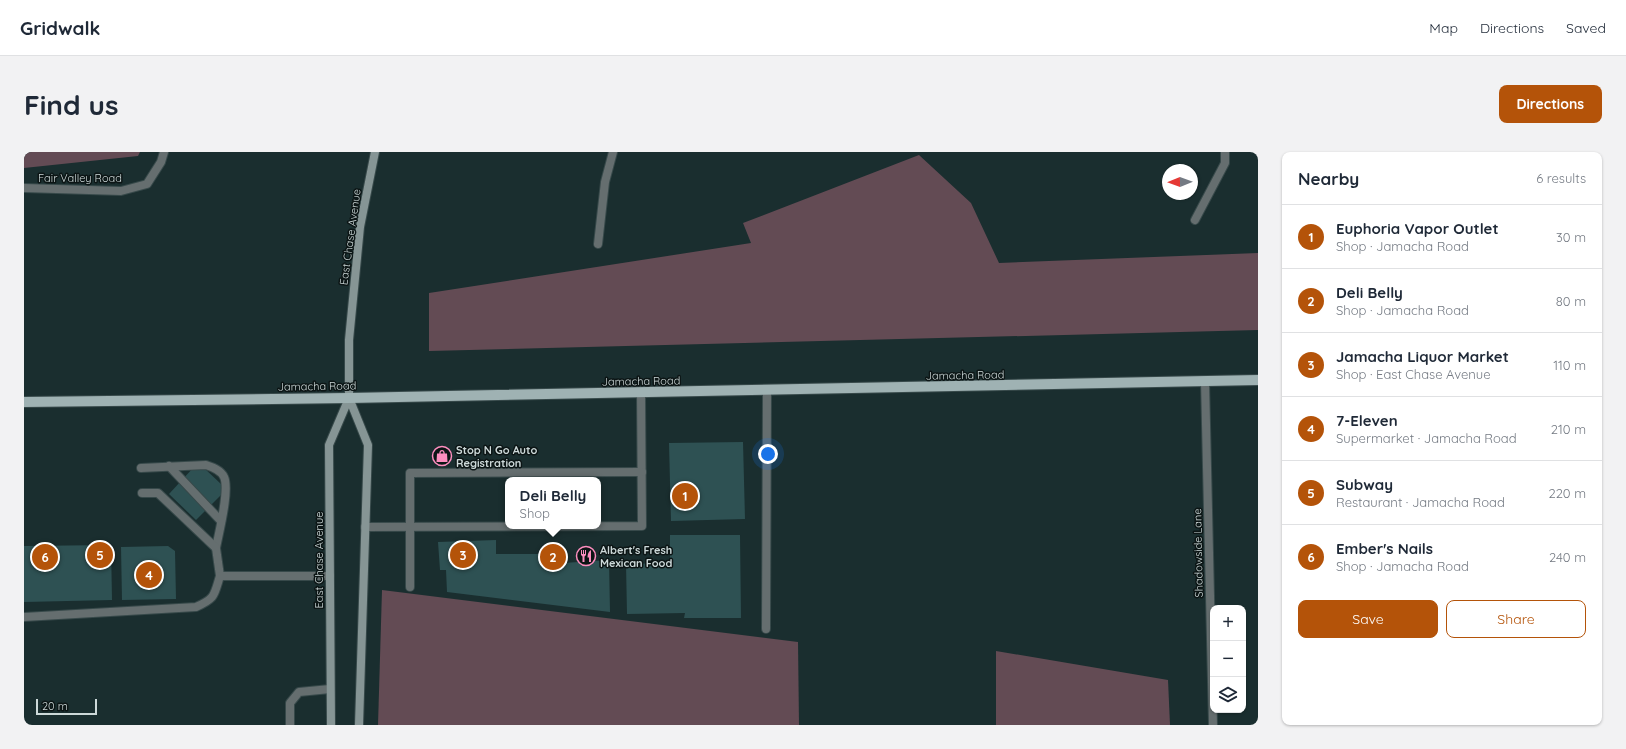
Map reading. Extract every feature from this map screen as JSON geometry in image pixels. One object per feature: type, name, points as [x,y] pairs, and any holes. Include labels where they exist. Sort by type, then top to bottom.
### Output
[{"type":"main road","name":"East Chase Avenue","points":[[359,725],[368,445],[349,398],[349,340],[360,235],[375,152]]},
{"type":"main road","name":"Jamacha Road","points":[[24,402],[767,391],[1258,380]]},
{"type":"main road","name":"East Chase Avenue","points":[[331,725],[329,445],[349,398]]},
{"type":"street","name":"Fair Valley Road","points":[[24,188],[121,190],[147,184],[164,152]]},
{"type":"street","points":[[598,244],[605,182],[613,152]]},
{"type":"street","points":[[1195,220],[1226,163],[1225,152]]},
{"type":"street","name":"Shadowside Lane","points":[[1205,381],[1212,725]]},
{"type":"street","points":[[766,628],[767,391]]},
{"type":"street","points":[[601,526],[642,526],[641,393]]},
{"type":"street","points":[[24,617],[196,607],[214,596],[220,576],[216,548],[227,487],[224,475],[216,469],[206,465],[141,468]]},
{"type":"street","points":[[169,466],[221,521]]},
{"type":"street","points":[[410,587],[410,473],[642,472]]},
{"type":"street","points":[[142,493],[158,493],[216,548]]},
{"type":"street","points":[[365,527],[505,527]]},
{"type":"street","points":[[220,576],[330,576]]},
{"type":"street","points":[[290,725],[290,703],[299,692],[330,689]]},
{"type":"shaded area","points":[[24,152],[140,152],[138,156],[24,168]]},
{"type":"shaded area","points":[[919,155],[971,203],[999,263],[1258,253],[1258,330],[429,351],[429,293],[751,243],[743,223]]},
{"type":"shaded area","points":[[382,590],[798,642],[799,725],[378,725]]},
{"type":"shaded area","points":[[996,651],[1168,680],[1170,725],[996,725]]},
{"type":"building","points":[[743,442],[745,519],[671,521],[669,443]]},
{"type":"building","name":"Stop N Go Auto Registration","points":[[443,447],[450,458],[440,464],[433,453]]},
{"type":"building","points":[[194,467],[203,467],[222,485],[222,494],[196,520],[169,494]]},
{"type":"building","points":[[670,535],[740,535],[741,618],[684,618],[685,613],[627,614],[626,564],[670,563]]},
{"type":"building","points":[[496,540],[496,554],[564,554],[563,563],[609,560],[610,612],[447,592],[446,570],[440,570],[438,542]]},
{"type":"building","points":[[111,545],[112,600],[24,602],[24,546]]},
{"type":"building","points":[[168,546],[175,551],[176,599],[122,600],[121,547]]},
{"type":"place","name":"Stop N Go Auto Registration","points":[[442,456]]},
{"type":"place","name":"Euphoria Vapor Outlet","points":[[685,496]]},
{"type":"place","name":"Subway","points":[[100,555]]},
{"type":"place","name":"Jamacha Liquor Market","points":[[463,555]]},
{"type":"place","name":"Albert's Fresh Mexican Food","points":[[586,556]]},
{"type":"place","name":"Ember's Nails","points":[[45,557]]},
{"type":"place","name":"Deli Belly","points":[[553,557]]},
{"type":"place","name":"7-Eleven","points":[[149,575]]}]
